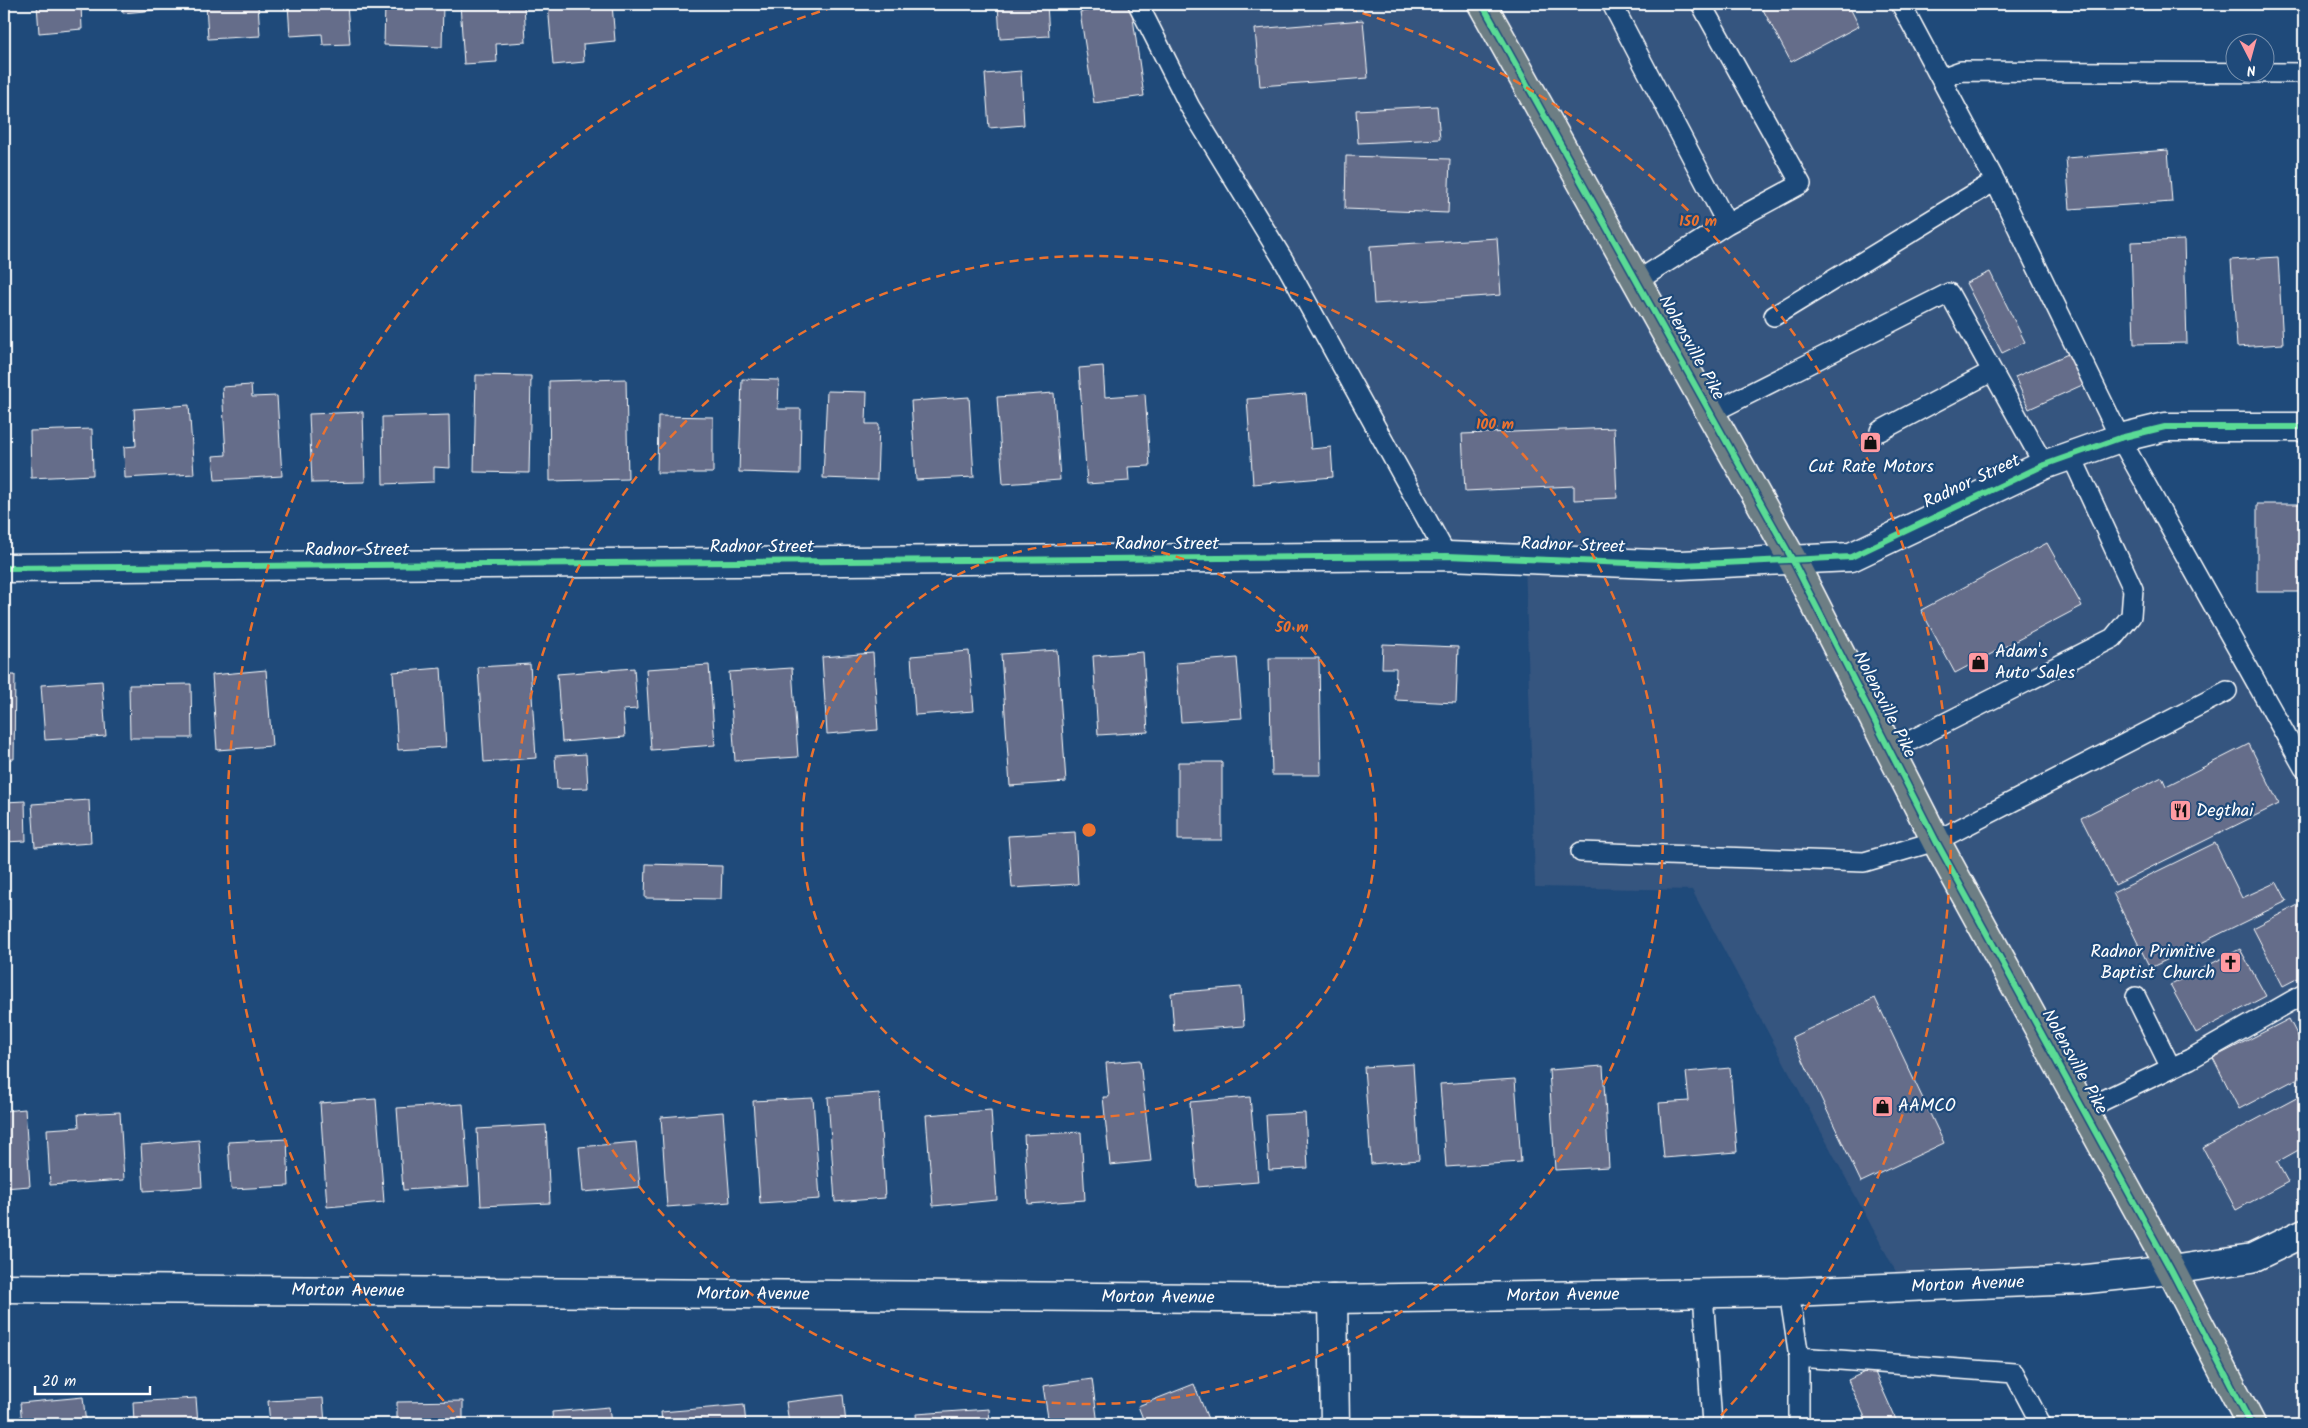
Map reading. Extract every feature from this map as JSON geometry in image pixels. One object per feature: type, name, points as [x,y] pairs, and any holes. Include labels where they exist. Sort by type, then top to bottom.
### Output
[{"type":"main road","name":"Nolensville Pike","points":[[1482,4],[1792,559],[1936,841],[2170,1270],[2251,1424]]},
{"type":"street","name":"Radnor Street","points":[[4,568],[1447,556],[1681,565],[1851,557],[2044,465],[2120,438],[2165,427],[2304,427]]},
{"type":"street","name":"Morton Avenue","points":[[4,1288],[1333,1299],[1789,1292],[2078,1280],[2170,1270],[2252,1258],[2304,1233]]},
{"type":"street","points":[[1333,1299],[1335,1424]]},
{"type":"lane","points":[[1138,4],[1190,106],[1284,261],[1447,556]]},
{"type":"lane","points":[[1612,4],[1727,224]]},
{"type":"lane","points":[[1636,281],[1727,224],[1801,184],[1701,4]]},
{"type":"lane","points":[[1901,4],[1995,181],[2120,438],[2304,768]]},
{"type":"lane","points":[[1941,78],[1961,71],[2304,73]]},
{"type":"lane","points":[[1774,316],[1995,181]]},
{"type":"lane","points":[[1711,413],[1949,293],[2044,465]]},
{"type":"lane","points":[[1880,431],[1991,372]]},
{"type":"lane","points":[[1890,751],[2113,638],[2131,616],[2133,589],[2072,455]]},
{"type":"lane","points":[[1581,852],[1864,862],[1936,841],[2227,692]]},
{"type":"lane","points":[[2083,1110],[2171,1068],[2304,994]]},
{"type":"lane","points":[[2136,997],[2171,1068]]},
{"type":"lane","points":[[1703,1292],[1712,1424]]},
{"type":"lane","points":[[1789,1292],[1799,1357],[1799,1424]]},
{"type":"lane","points":[[1799,1357],[2014,1373],[2042,1424]]},
{"type":"shaded area","points":[[1138,4],[1901,4],[2304,768],[2304,1424],[2251,1424],[2170,1270],[1904,1287],[1692,890],[1535,887],[1525,560],[1447,556]]},
{"type":"building","points":[[37,4],[81,4],[82,29],[39,33]]},
{"type":"building","points":[[122,4],[178,4],[178,8],[123,13]]},
{"type":"building","points":[[206,4],[258,4],[260,36],[208,39]]},
{"type":"building","points":[[288,4],[347,4],[350,44],[323,45],[322,34],[290,36]]},
{"type":"building","points":[[385,4],[443,4],[442,47],[384,45]]},
{"type":"building","points":[[460,4],[524,4],[526,42],[496,44],[497,62],[464,64]]},
{"type":"building","points":[[548,4],[612,4],[615,41],[583,44],[584,62],[553,65]]},
{"type":"building","points":[[998,4],[1047,4],[1049,36],[1000,39]]},
{"type":"building","points":[[1131,4],[1144,96],[1094,103],[1080,12]]},
{"type":"building","points":[[1760,4],[1848,4],[1859,26],[1791,62]]},
{"type":"building","points":[[1363,20],[1368,78],[1260,86],[1255,29]]},
{"type":"building","points":[[1021,71],[1024,125],[989,128],[985,74]]},
{"type":"building","points":[[1437,106],[1440,139],[1358,143],[1356,110]]},
{"type":"building","points":[[4,132],[6,132],[7,162],[4,162]]},
{"type":"building","points":[[2168,150],[2172,202],[2070,209],[2066,158]]},
{"type":"building","points":[[1346,156],[1450,159],[1448,213],[1345,209]]},
{"type":"building","points":[[1497,238],[1501,295],[1374,304],[1370,246]]},
{"type":"building","points":[[2184,240],[2187,343],[2134,344],[2131,242]]},
{"type":"building","points":[[2278,257],[2283,344],[2237,347],[2231,260]]},
{"type":"building","points":[[1990,272],[2025,342],[2002,353],[1966,283]]},
{"type":"building","points":[[2075,351],[2089,382],[2029,409],[2015,377]]},
{"type":"building","points":[[1103,366],[1105,397],[1145,394],[1150,466],[1128,467],[1129,481],[1087,484],[1079,368]]},
{"type":"building","points":[[476,375],[531,376],[529,473],[474,472]]},
{"type":"building","points":[[626,379],[628,479],[550,481],[549,381]]},
{"type":"building","points":[[742,379],[779,380],[778,409],[801,409],[800,474],[739,472]]},
{"type":"building","points":[[251,385],[252,397],[277,396],[282,476],[215,480],[213,456],[226,455],[222,387]]},
{"type":"building","points":[[827,391],[867,392],[866,424],[879,424],[877,480],[823,478]]},
{"type":"building","points":[[1054,393],[1060,480],[1003,484],[997,397]]},
{"type":"building","points":[[1306,394],[1311,449],[1331,447],[1333,477],[1253,484],[1247,399]]},
{"type":"building","points":[[969,397],[974,477],[916,480],[911,401]]},
{"type":"building","points":[[189,405],[194,474],[125,478],[124,447],[136,446],[134,409]]},
{"type":"building","points":[[363,412],[365,482],[312,483],[309,414]]},
{"type":"building","points":[[449,415],[450,468],[434,467],[434,482],[383,484],[382,417]]},
{"type":"building","points":[[658,416],[713,417],[713,473],[657,473]]},
{"type":"building","points":[[1614,428],[1617,498],[1574,500],[1574,486],[1465,491],[1462,434]]},
{"type":"building","points":[[92,429],[93,475],[31,478],[30,431]]},
{"type":"building","points":[[4,433],[7,433],[7,486],[4,486]]},
{"type":"building","points":[[2257,504],[2304,504],[2304,592],[2257,592]]},
{"type":"building","points":[[2047,543],[2082,606],[1955,673],[1921,610]]},
{"type":"building","points":[[1383,644],[1458,647],[1456,703],[1395,700],[1396,668],[1382,668]]},
{"type":"building","points":[[1057,650],[1066,782],[1010,786],[1001,654]]},
{"type":"building","points":[[969,651],[974,711],[915,715],[911,656]]},
{"type":"building","points":[[1143,652],[1148,732],[1098,735],[1093,656]]},
{"type":"building","points":[[873,653],[878,730],[827,734],[822,657]]},
{"type":"building","points":[[1237,658],[1242,718],[1181,722],[1176,663]]},
{"type":"building","points":[[1269,658],[1319,658],[1321,775],[1272,775]]},
{"type":"building","points":[[530,664],[536,758],[484,762],[478,667]]},
{"type":"building","points":[[709,665],[715,745],[651,750],[646,669]]},
{"type":"building","points":[[441,668],[446,747],[398,750],[393,672]]},
{"type":"building","points":[[634,668],[637,709],[623,710],[625,737],[562,742],[557,674]]},
{"type":"building","points":[[792,668],[798,757],[735,761],[729,672]]},
{"type":"building","points":[[266,670],[272,746],[217,750],[212,675]]},
{"type":"building","points":[[4,675],[15,675],[14,759],[4,759]]},
{"type":"building","points":[[102,681],[106,736],[45,740],[41,685]]},
{"type":"building","points":[[191,684],[192,738],[130,738],[129,685]]},
{"type":"building","name":"Degthai","points":[[2249,744],[2279,804],[2115,885],[2081,818],[2162,777],[2166,786]]},
{"type":"building","points":[[586,754],[588,788],[557,789],[555,756]]},
{"type":"building","points":[[1178,762],[1222,762],[1222,840],[1178,840]]},
{"type":"building","points":[[89,800],[91,843],[35,847],[32,804]]},
{"type":"building","points":[[25,801],[26,841],[4,842],[4,802]]},
{"type":"building","points":[[1075,832],[1078,884],[1012,888],[1008,836]]},
{"type":"building","points":[[2215,843],[2242,898],[2277,882],[2287,901],[2150,968],[2113,893]]},
{"type":"building","points":[[646,864],[722,866],[721,899],[645,898]]},
{"type":"building","points":[[2302,903],[2304,908],[2304,975],[2283,986],[2253,928]]},
{"type":"building","points":[[2240,949],[2266,996],[2196,1033],[2170,985]]},
{"type":"building","points":[[1241,987],[1244,1026],[1174,1031],[1171,993]]},
{"type":"building","points":[[1875,998],[1944,1143],[1861,1182],[1792,1037]]},
{"type":"building","points":[[2289,1019],[2304,1048],[2304,1075],[2239,1109],[2213,1058]]},
{"type":"building","points":[[1140,1060],[1151,1161],[1110,1165],[1103,1097],[1109,1097],[1106,1063]]},
{"type":"building","points":[[1413,1064],[1419,1160],[1371,1164],[1364,1067]]},
{"type":"building","points":[[1603,1066],[1609,1167],[1555,1170],[1549,1070]]},
{"type":"building","points":[[1730,1068],[1737,1152],[1664,1158],[1659,1103],[1689,1101],[1686,1072]]},
{"type":"building","points":[[1515,1079],[1521,1162],[1446,1167],[1440,1084]]},
{"type":"building","points":[[879,1093],[885,1198],[835,1202],[828,1097]]},
{"type":"building","points":[[2304,1094],[2304,1147],[2277,1162],[2288,1182],[2236,1210],[2203,1148]]},
{"type":"building","points":[[1250,1097],[1258,1182],[1197,1187],[1190,1102]]},
{"type":"building","points":[[813,1098],[820,1199],[760,1203],[753,1101]]},
{"type":"building","points":[[376,1099],[384,1202],[327,1207],[320,1103]]},
{"type":"building","points":[[463,1104],[469,1186],[403,1190],[397,1108]]},
{"type":"building","points":[[25,1109],[30,1186],[4,1188],[4,1111]]},
{"type":"building","points":[[991,1110],[997,1200],[933,1206],[926,1115]]},
{"type":"building","points":[[120,1112],[124,1180],[50,1185],[47,1129],[79,1127],[78,1114]]},
{"type":"building","points":[[723,1112],[730,1202],[667,1207],[661,1117]]},
{"type":"building","points":[[1305,1113],[1308,1168],[1269,1170],[1266,1115]]},
{"type":"building","points":[[546,1125],[550,1203],[481,1206],[477,1129]]},
{"type":"building","points":[[1081,1132],[1085,1200],[1028,1204],[1024,1135]]},
{"type":"building","points":[[287,1139],[289,1186],[231,1189],[228,1142]]},
{"type":"building","points":[[199,1140],[202,1187],[144,1191],[141,1145]]},
{"type":"building","points":[[636,1142],[640,1187],[583,1192],[579,1147]]},
{"type":"building","points":[[1873,1368],[1898,1424],[1868,1424],[1848,1380]]},
{"type":"building","points":[[1092,1379],[1098,1424],[1049,1424],[1043,1386]]},
{"type":"building","points":[[1194,1384],[1210,1424],[1145,1424],[1138,1406]]},
{"type":"building","points":[[843,1395],[846,1424],[789,1424],[786,1402]]},
{"type":"building","points":[[83,1397],[86,1424],[22,1424],[20,1403]]},
{"type":"building","points":[[196,1398],[198,1424],[134,1424],[133,1402]]},
{"type":"building","points":[[323,1398],[325,1424],[270,1424],[268,1401]]},
{"type":"building","points":[[463,1401],[463,1424],[397,1424],[397,1402]]},
{"type":"building","points":[[744,1405],[746,1424],[662,1424],[661,1412]]},
{"type":"building","points":[[609,1407],[611,1424],[553,1424],[552,1412]]},
{"type":"building","points":[[989,1409],[990,1424],[917,1424],[916,1414]]},
{"type":"building","points":[[1449,1417],[1547,1419],[1547,1424],[1449,1424]]},
{"type":"cycle path","points":[[1482,4],[1792,559],[1936,841],[2171,1270],[2251,1424]]},
{"type":"cycle path","points":[[4,568],[1447,556],[1681,565],[1851,557],[2044,465],[2120,438],[2165,427],[2304,427]]},
{"type":"place","name":"Cut Rate Motors","points":[[1871,442]]},
{"type":"place","name":"Adam's Auto Sales","points":[[1979,662]]},
{"type":"place","name":"Degthai","points":[[2180,811]]},
{"type":"place","name":"Radnor Primitive Baptist Church","points":[[2231,962]]},
{"type":"place","name":"AAMCO","points":[[1882,1106]]}]
